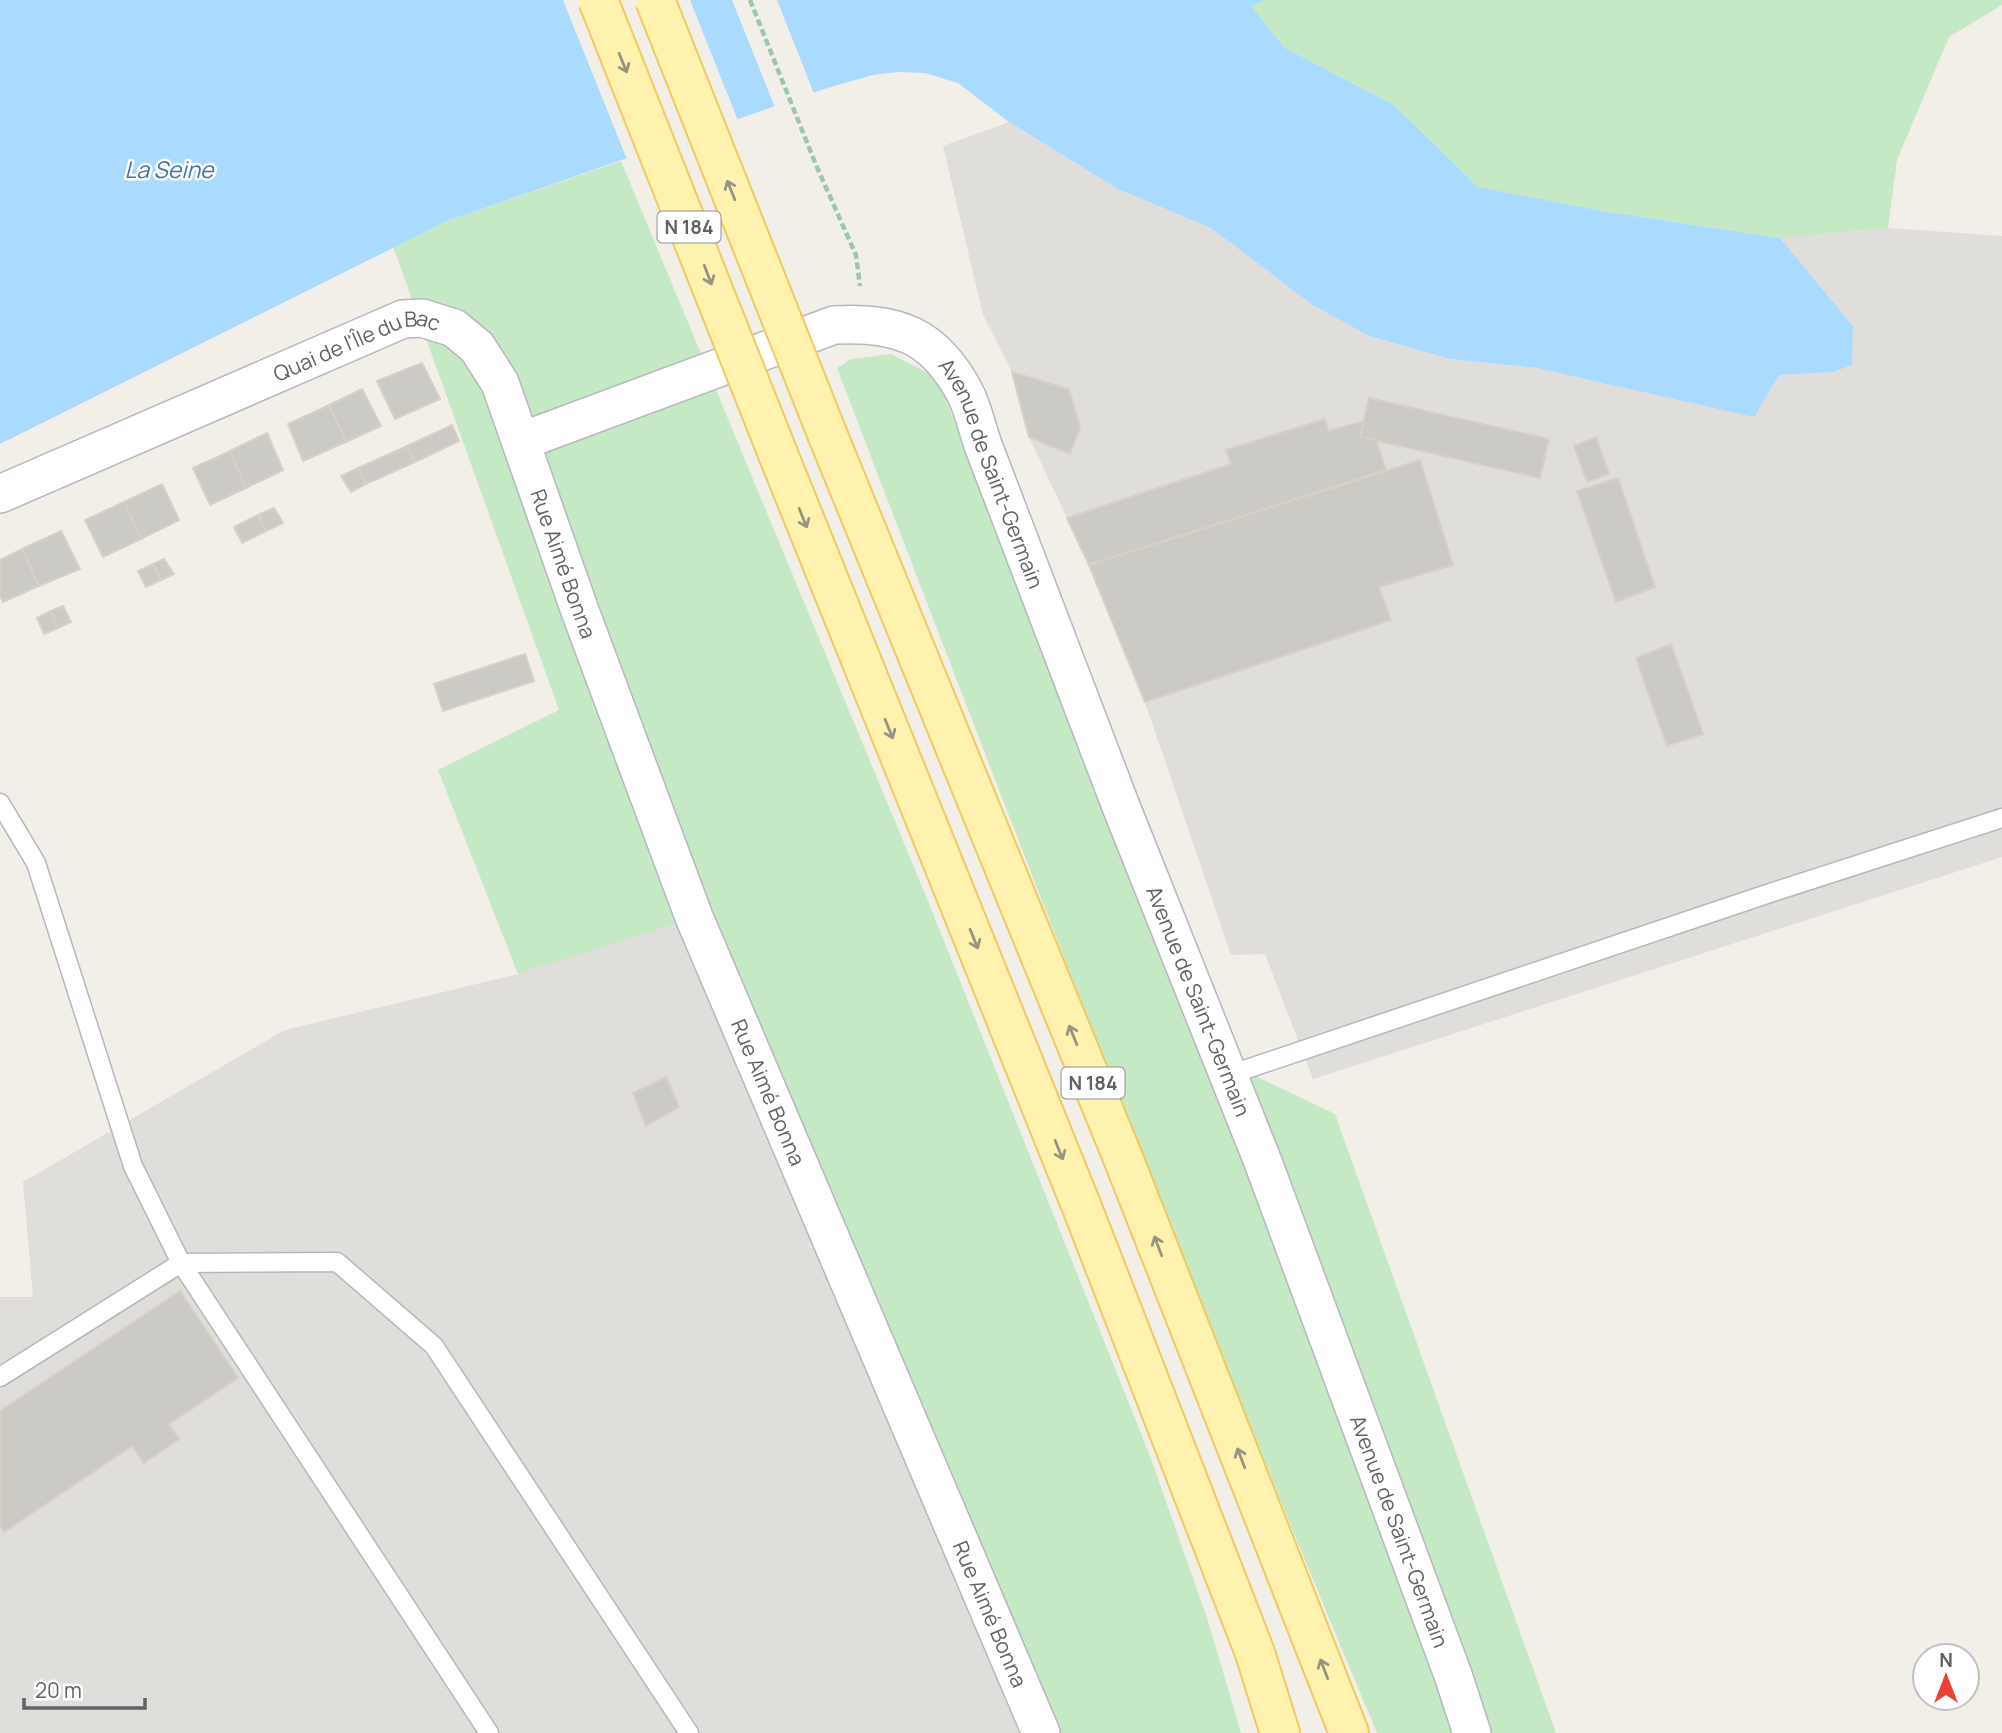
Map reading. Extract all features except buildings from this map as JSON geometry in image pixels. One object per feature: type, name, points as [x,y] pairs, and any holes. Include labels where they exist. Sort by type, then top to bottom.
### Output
[{"type":"main road","name":"N 184","points":[[598,0],[1083,1210],[1255,1653],[1280,1733]]},
{"type":"main road","name":"N 184","points":[[655,0],[828,436],[1123,1158],[1349,1733]]},
{"type":"street","name":"Quai de l'Île du Bac","points":[[0,494],[403,319],[422,318],[454,328],[477,347],[500,383],[522,441]]},
{"type":"street","points":[[522,441],[834,325],[862,324]]},
{"type":"street","name":"Avenue de Saint-Germain","points":[[862,324],[888,326],[907,332],[923,342],[950,369],[966,395],[1117,796],[1229,1074],[1472,1733]]},
{"type":"street","name":"Rue Aimé Bonna","points":[[522,441],[580,611],[694,917],[1041,1733]]},
{"type":"lane","points":[[0,803],[36,863],[133,1166],[181,1263],[489,1733]]},
{"type":"lane","points":[[1229,1074],[2002,818]]},
{"type":"lane","points":[[0,1377],[181,1263],[337,1262],[434,1346],[689,1733]]},
{"type":"path","points":[[750,0],[816,165],[856,256],[862,324]]},
{"type":"shaded area","points":[[1009,122],[1118,189],[1211,228],[1311,304],[1369,336],[1450,359],[1537,368],[1779,375],[1833,372],[1853,326],[1780,238],[1888,228],[2002,236],[2002,857],[1313,1079],[1265,954],[1231,955],[1145,702],[1089,565],[1029,437],[1012,372],[983,315],[943,146]]},
{"type":"shaded area","points":[[694,917],[1041,1733],[0,1733],[0,1297],[33,1297],[23,1182],[285,1030],[518,974]]},
{"type":"green space","points":[[1266,0],[2002,0],[2002,5],[1949,37],[1897,160],[1888,228],[1780,238],[1608,212],[1478,187],[1394,105],[1285,48],[1250,5]]},
{"type":"green space","points":[[621,161],[928,901],[1150,1456],[1208,1621],[1241,1733],[1041,1733],[694,918],[518,974],[438,770],[559,710],[393,246],[447,221]]},
{"type":"green space","points":[[891,354],[928,373],[940,386],[1211,1055],[1335,1114],[1556,1733],[1377,1733],[1169,1223],[837,368],[851,359]]},
{"type":"water","name":"La Seine","points":[[0,0],[1266,0],[1251,6],[1285,48],[1394,105],[1478,187],[1608,212],[1780,238],[1853,326],[1852,365],[1833,372],[1779,375],[1754,417],[1537,368],[1450,359],[1369,336],[1311,304],[1211,228],[1118,189],[1009,122],[958,83],[925,73],[898,72],[873,75],[827,88],[447,221],[0,444]]},
{"type":"pier","points":[[563,0],[690,0],[739,123],[628,162]]},
{"type":"pier","points":[[732,0],[777,0],[815,96],[776,110]]}]
